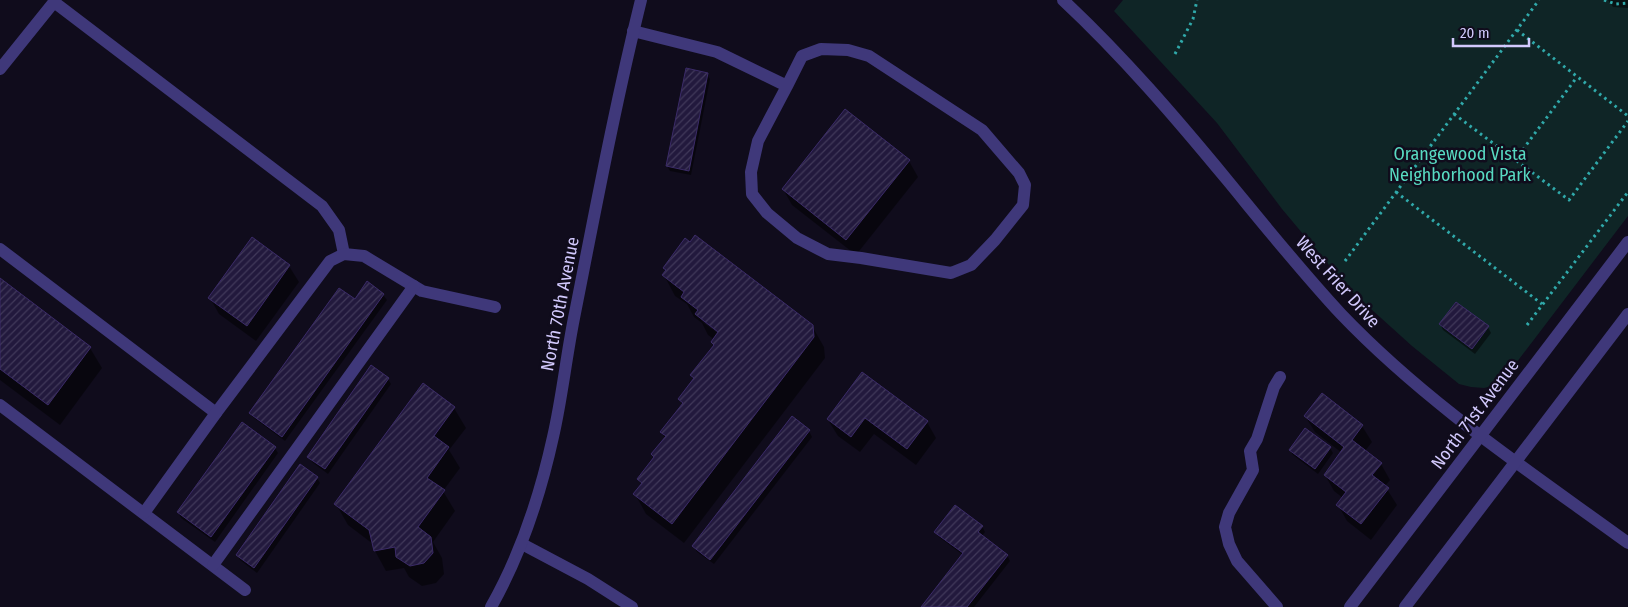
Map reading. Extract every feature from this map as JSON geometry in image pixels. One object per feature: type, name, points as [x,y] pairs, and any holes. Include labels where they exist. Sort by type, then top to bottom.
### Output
[{"type":"street","name":"North 70th Avenue","points":[[491,607],[522,544],[540,489],[553,437],[597,203],[641,0]]},
{"type":"street","name":"West Frier Drive","points":[[1063,0],[1140,76],[1306,276],[1341,314],[1400,370],[1480,436],[1628,543]]},
{"type":"street","points":[[0,69],[54,1],[322,206],[339,230],[344,254]]},
{"type":"street","points":[[633,31],[717,52],[787,86]]},
{"type":"street","points":[[821,49],[848,50],[869,56],[982,130],[1019,173],[1025,185],[1023,205],[995,240],[971,265],[951,273],[828,254],[797,238],[767,213],[752,194],[751,172],[758,141],[787,86],[802,56],[821,49]]},
{"type":"street","name":"North 71st Avenue","points":[[1350,607],[1628,242]]},
{"type":"street","points":[[0,248],[216,413]]},
{"type":"street","points":[[144,513],[216,413],[330,262],[344,254],[364,256],[422,291],[495,307]]},
{"type":"street","points":[[214,565],[414,286]]},
{"type":"street","points":[[1405,607],[1628,314]]},
{"type":"street","points":[[1277,607],[1236,561],[1228,544],[1225,527],[1229,513],[1253,470],[1250,451],[1257,439],[1274,387],[1280,377]]},
{"type":"street","points":[[0,405],[246,590]]},
{"type":"street","points":[[522,544],[588,580],[632,607]]},
{"type":"path","points":[[1174,54],[1193,19],[1198,0]]},
{"type":"path","points":[[1345,261],[1539,0]]},
{"type":"path","points":[[1604,0],[1616,4],[1628,3]]},
{"type":"path","points":[[1517,30],[1628,116]]},
{"type":"path","points":[[1515,160],[1577,77]]},
{"type":"path","points":[[1454,114],[1569,200],[1628,121]]},
{"type":"path","points":[[1396,192],[1542,304]]},
{"type":"path","points":[[1527,326],[1628,192]]},
{"type":"green space","name":"Orangewood Vista Neighborhood Park","points":[[1123,0],[1628,0],[1628,216],[1507,375],[1496,385],[1484,388],[1459,384],[1412,346],[1350,290],[1282,209],[1217,123],[1114,11]]},
{"type":"building","points":[[686,68],[708,73],[689,171],[666,166]]},
{"type":"building","points":[[845,109],[910,160],[846,240],[782,189]]},
{"type":"building","points":[[695,235],[813,325],[814,337],[672,524],[633,494],[642,483],[637,479],[654,457],[651,454],[666,436],[660,432],[683,403],[678,399],[694,378],[690,375],[714,345],[711,342],[718,332],[695,314],[698,310],[681,297],[684,292],[662,275],[666,270],[663,268],[685,238],[690,242]]},
{"type":"building","points":[[252,237],[290,265],[247,326],[208,298]]},
{"type":"building","points":[[0,278],[91,347],[48,405],[0,369]]},
{"type":"building","points":[[367,281],[384,294],[282,437],[249,413],[339,288],[355,299]]},
{"type":"building","points":[[1456,302],[1489,326],[1472,349],[1439,324]]},
{"type":"building","points":[[371,365],[389,378],[325,469],[307,457]]},
{"type":"building","points":[[862,372],[928,421],[907,449],[865,418],[851,437],[827,419]]},
{"type":"building","points":[[423,383],[455,407],[434,436],[449,447],[427,478],[445,490],[418,527],[431,537],[433,553],[424,563],[410,566],[396,557],[395,547],[374,551],[369,530],[334,504]]},
{"type":"building","points":[[1322,393],[1363,425],[1352,440],[1382,463],[1372,475],[1389,488],[1361,524],[1336,505],[1346,492],[1324,475],[1344,447],[1304,416]]},
{"type":"building","points":[[792,416],[810,430],[710,560],[692,546]]},
{"type":"building","points":[[242,422],[276,447],[211,537],[177,512]]},
{"type":"building","points":[[1305,428],[1331,447],[1315,469],[1289,450]]},
{"type":"building","points":[[300,464],[318,477],[254,568],[236,555]]},
{"type":"building","points":[[955,505],[983,526],[978,532],[1008,555],[967,607],[921,607],[963,553],[934,532]]}]
